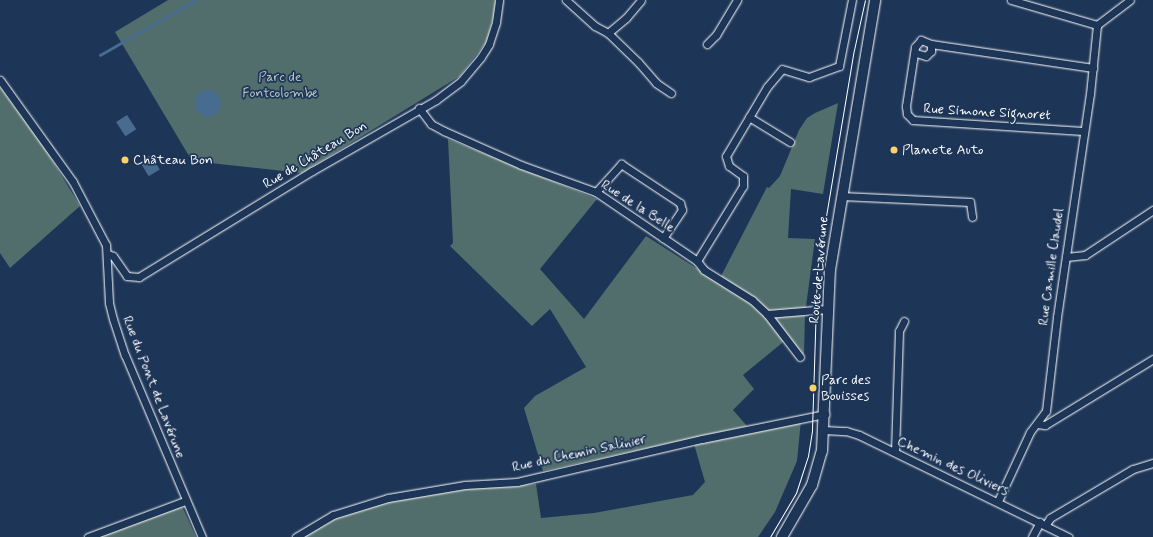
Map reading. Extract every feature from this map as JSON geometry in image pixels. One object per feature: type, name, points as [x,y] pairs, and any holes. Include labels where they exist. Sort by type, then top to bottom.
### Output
[{"type":"main road","name":"Route de Lavérune","points":[[782,537],[794,521],[816,476],[824,430],[830,270],[841,196],[875,0]]},
{"type":"street","name":"Rue de Château Bon","points":[[108,254],[117,261],[127,276],[139,277],[312,170],[420,108],[459,82],[481,57],[489,44],[496,22],[499,0]]},
{"type":"street","points":[[566,0],[608,33],[656,83],[671,93]]},
{"type":"street","points":[[608,33],[642,0]]},
{"type":"street","points":[[707,44],[716,35],[737,0]]},
{"type":"street","points":[[697,261],[743,186],[744,176],[729,166],[726,159],[766,87],[782,69],[809,77],[839,66],[852,0]]},
{"type":"street","points":[[1011,0],[1097,25],[1130,0]]},
{"type":"street","name":"Rue Camille Claudel","points":[[998,501],[1030,432],[1046,411],[1083,131],[1093,68],[1097,25]]},
{"type":"street","name":"Rue Simone Signoret","points":[[1083,131],[913,120],[907,114],[906,106],[916,53],[915,48],[919,41],[927,40],[931,44],[1093,68]]},
{"type":"street","points":[[916,53],[926,56],[931,51],[931,44]]},
{"type":"street","name":"Rue du Pont de Lavérune","points":[[0,80],[73,182],[108,254],[109,303],[113,319],[125,355],[185,501],[202,537]]},
{"type":"street","name":"Rue de la Belle","points":[[420,108],[431,124],[444,131],[521,165],[596,192],[697,261],[704,270],[742,293],[767,314],[800,357]]},
{"type":"street","points":[[749,117],[790,142]]},
{"type":"street","points":[[596,192],[621,164],[680,203],[682,210],[663,238]]},
{"type":"street","points":[[841,196],[970,202],[972,217]]},
{"type":"street","points":[[1066,257],[1085,255],[1153,210]]},
{"type":"street","points":[[767,314],[828,309]]},
{"type":"street","points":[[895,452],[898,331],[904,320]]},
{"type":"street","points":[[1037,424],[1045,425],[1153,359]]},
{"type":"street","name":"Rue du Chemin Salinier","points":[[296,537],[333,515],[388,498],[458,486],[517,482],[808,416],[825,414]]},
{"type":"street","name":"Chemin des Oliviers","points":[[824,430],[850,432],[998,501],[1068,537]]},
{"type":"street","points":[[1032,537],[1043,523],[1050,518],[1133,469],[1153,464]]},
{"type":"street","points":[[88,537],[185,501]]},
{"type":"green space","name":"Parc de Fontcolombe","points":[[168,0],[495,0],[496,7],[487,41],[460,76],[302,173],[192,161],[115,32]]},
{"type":"green space","points":[[0,87],[46,150],[80,206],[10,268],[0,253]]},
{"type":"green space","points":[[838,103],[823,194],[791,189],[788,238],[815,239],[805,314],[804,355],[788,338],[743,375],[754,389],[733,410],[747,426],[543,471],[524,408],[535,396],[586,367],[550,309],[532,326],[450,246],[453,243],[448,139],[597,199],[540,269],[584,319],[646,236],[718,282],[767,187],[769,188],[780,176],[799,130],[807,118]]},
{"type":"green space","points":[[801,420],[797,461],[775,512],[758,537],[301,537],[334,517],[370,505],[455,489],[536,484],[541,518],[594,513],[693,495],[705,482],[694,444]]},
{"type":"green space","points":[[181,504],[196,537],[90,537]]},
{"type":"water","points":[[208,90],[217,94],[221,103],[217,112],[208,116],[199,112],[195,103],[199,94]]},
{"type":"water","points":[[127,115],[136,129],[125,136],[116,122]]},
{"type":"water","points":[[151,155],[160,170],[149,176],[140,162]]},
{"type":"waterway","points":[[100,55],[196,0]]},
{"type":"tram line","points":[[770,537],[796,493],[808,456],[812,430],[817,270],[854,50],[865,0]]},
{"type":"place","name":"Planete Auto","points":[[894,150]]},
{"type":"place","name":"Château Bon","points":[[125,160]]},
{"type":"place","name":"Parc des Bouisses","points":[[813,388]]}]
